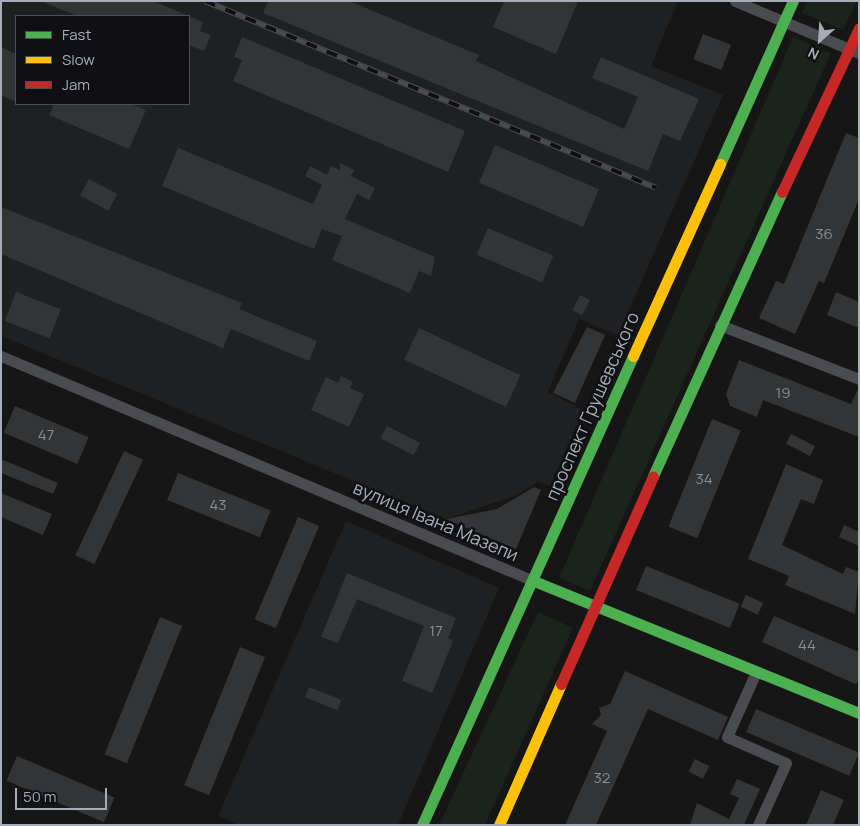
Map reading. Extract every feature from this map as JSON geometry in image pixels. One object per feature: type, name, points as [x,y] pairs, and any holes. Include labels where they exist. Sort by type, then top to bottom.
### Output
[{"type":"main road","name":"проспект Грушевського","points":[[422,825],[534,581],[793,1]]},
{"type":"main road","points":[[499,825],[720,324],[854,51],[859,28]]},
{"type":"main road","name":"вулиця Івана Мазепи","points":[[534,581],[596,608],[859,713]]},
{"type":"street","points":[[735,1],[854,51]]},
{"type":"street","points":[[720,324],[859,379]]},
{"type":"street","name":"вулиця Івана Мазепи","points":[[1,356],[534,581]]},
{"type":"street","points":[[756,672],[727,737],[786,762],[758,825]]},
{"type":"shaded area","points":[[1,1],[678,1],[651,66],[723,95],[618,335],[579,319],[548,392],[583,410],[550,486],[538,482],[514,496],[446,519],[1,336]]},
{"type":"shaded area","points":[[807,1],[857,1],[843,30],[802,13]]},
{"type":"shaded area","points":[[793,37],[831,53],[590,591],[559,578]]},
{"type":"shaded area","points":[[346,521],[499,588],[398,825],[238,825],[218,816]]},
{"type":"shaded area","points":[[538,612],[573,628],[485,825],[439,825]]},
{"type":"building","points":[[41,1],[153,1],[187,15],[75,15]]},
{"type":"building","points":[[268,1],[349,1],[479,55],[476,61],[624,129],[638,97],[592,78],[601,57],[699,99],[680,141],[663,134],[648,171],[263,13]]},
{"type":"building","points":[[504,1],[578,1],[556,54],[493,27]]},
{"type":"building","points":[[190,16],[203,22],[200,31],[211,35],[204,51],[190,45]]},
{"type":"building","points":[[703,34],[731,45],[721,70],[693,59]]},
{"type":"building","points":[[242,37],[465,131],[448,172],[233,81],[242,60],[234,57]]},
{"type":"building","points":[[1,47],[15,54],[15,102],[1,95]]},
{"type":"building","points":[[54,105],[134,105],[146,110],[129,149],[49,115]]},
{"type":"building","points":[[846,133],[859,138],[859,199],[824,283],[819,281],[795,334],[759,318],[776,281],[784,284]]},
{"type":"building","points":[[495,145],[599,189],[583,227],[479,183]]},
{"type":"building","points":[[178,148],[313,204],[322,185],[305,176],[310,166],[327,175],[331,166],[340,170],[340,163],[354,170],[351,176],[375,188],[369,200],[357,194],[345,219],[435,257],[431,276],[419,271],[410,293],[332,260],[342,236],[322,229],[314,249],[162,186]]},
{"type":"building","points":[[89,179],[117,194],[108,211],[80,196]]},
{"type":"building","points":[[1,207],[242,303],[239,309],[317,341],[309,361],[231,329],[223,348],[1,254]]},
{"type":"building","points":[[488,228],[553,256],[542,282],[477,255]]},
{"type":"building","points":[[16,292],[61,309],[50,338],[5,321]]},
{"type":"building","points":[[836,292],[859,302],[859,328],[827,315]]},
{"type":"building","points":[[580,295],[590,300],[582,315],[572,310]]},
{"type":"building","points":[[587,327],[605,335],[575,403],[553,393]]},
{"type":"building","points":[[419,328],[521,375],[506,407],[404,360]]},
{"type":"building","points":[[739,360],[851,404],[859,387],[859,437],[763,400],[757,417],[730,406],[726,394]]},
{"type":"building","points":[[341,376],[353,382],[350,388],[364,394],[349,427],[311,410],[326,377],[338,383]]},
{"type":"building","points":[[15,406],[89,437],[77,464],[4,433]]},
{"type":"building","points":[[712,419],[741,431],[697,538],[669,527]]},
{"type":"building","points":[[387,426],[420,443],[414,455],[381,438]]},
{"type":"building","points":[[791,434],[815,446],[810,456],[786,444]]},
{"type":"building","points":[[124,451],[143,460],[94,564],[75,555]]},
{"type":"building","points":[[1,459],[58,483],[53,494],[1,473]]},
{"type":"building","points":[[786,464],[823,480],[814,504],[801,499],[782,545],[843,574],[846,567],[859,572],[855,614],[785,585],[789,576],[748,559]]},
{"type":"building","points":[[178,473],[271,510],[260,537],[167,500]]},
{"type":"building","points":[[534,487],[541,490],[516,549],[446,519],[497,509]]},
{"type":"building","points":[[1,493],[52,514],[43,535],[1,517]]},
{"type":"building","points":[[298,517],[319,526],[276,628],[255,619]]},
{"type":"building","points":[[844,525],[859,532],[859,546],[839,537]]},
{"type":"building","points":[[646,566],[740,604],[730,628],[636,590]]},
{"type":"building","points":[[347,573],[456,618],[448,638],[453,641],[432,693],[402,681],[424,626],[357,599],[338,643],[321,637]]},
{"type":"building","points":[[746,595],[763,603],[758,615],[741,607]]},
{"type":"building","points":[[774,616],[859,652],[859,681],[855,684],[762,642]]},
{"type":"building","points":[[160,617],[182,626],[127,763],[105,754]]},
{"type":"building","points":[[240,647],[265,657],[209,795],[184,785]]},
{"type":"building","points":[[625,671],[728,717],[718,740],[648,709],[596,825],[565,825],[607,731],[592,724],[601,715],[599,708],[610,704]]},
{"type":"building","points":[[309,687],[341,700],[337,710],[305,697]]},
{"type":"building","points":[[756,709],[859,753],[849,776],[746,732]]},
{"type":"building","points":[[17,756],[115,797],[104,822],[6,781]]},
{"type":"building","points":[[695,759],[709,766],[703,779],[689,771]]},
{"type":"building","points":[[737,779],[760,789],[744,825],[690,825],[697,803],[729,819],[739,798],[730,794]]},
{"type":"building","points":[[821,790],[844,800],[833,825],[806,825]]},
{"type":"railway","points":[[205,1],[656,188]]},
{"type":"traffic: fast","points":[[720,164],[793,1]]},
{"type":"traffic: fast","points":[[653,476],[782,192]]},
{"type":"traffic: fast","points":[[422,825],[633,356]]},
{"type":"traffic: fast","points":[[534,581],[859,713]]},
{"type":"traffic: slow","points":[[633,356],[720,164]]},
{"type":"traffic: slow","points":[[499,825],[561,684]]},
{"type":"traffic: jam","points":[[782,192],[859,28]]},
{"type":"traffic: jam","points":[[561,684],[653,476]]}]
